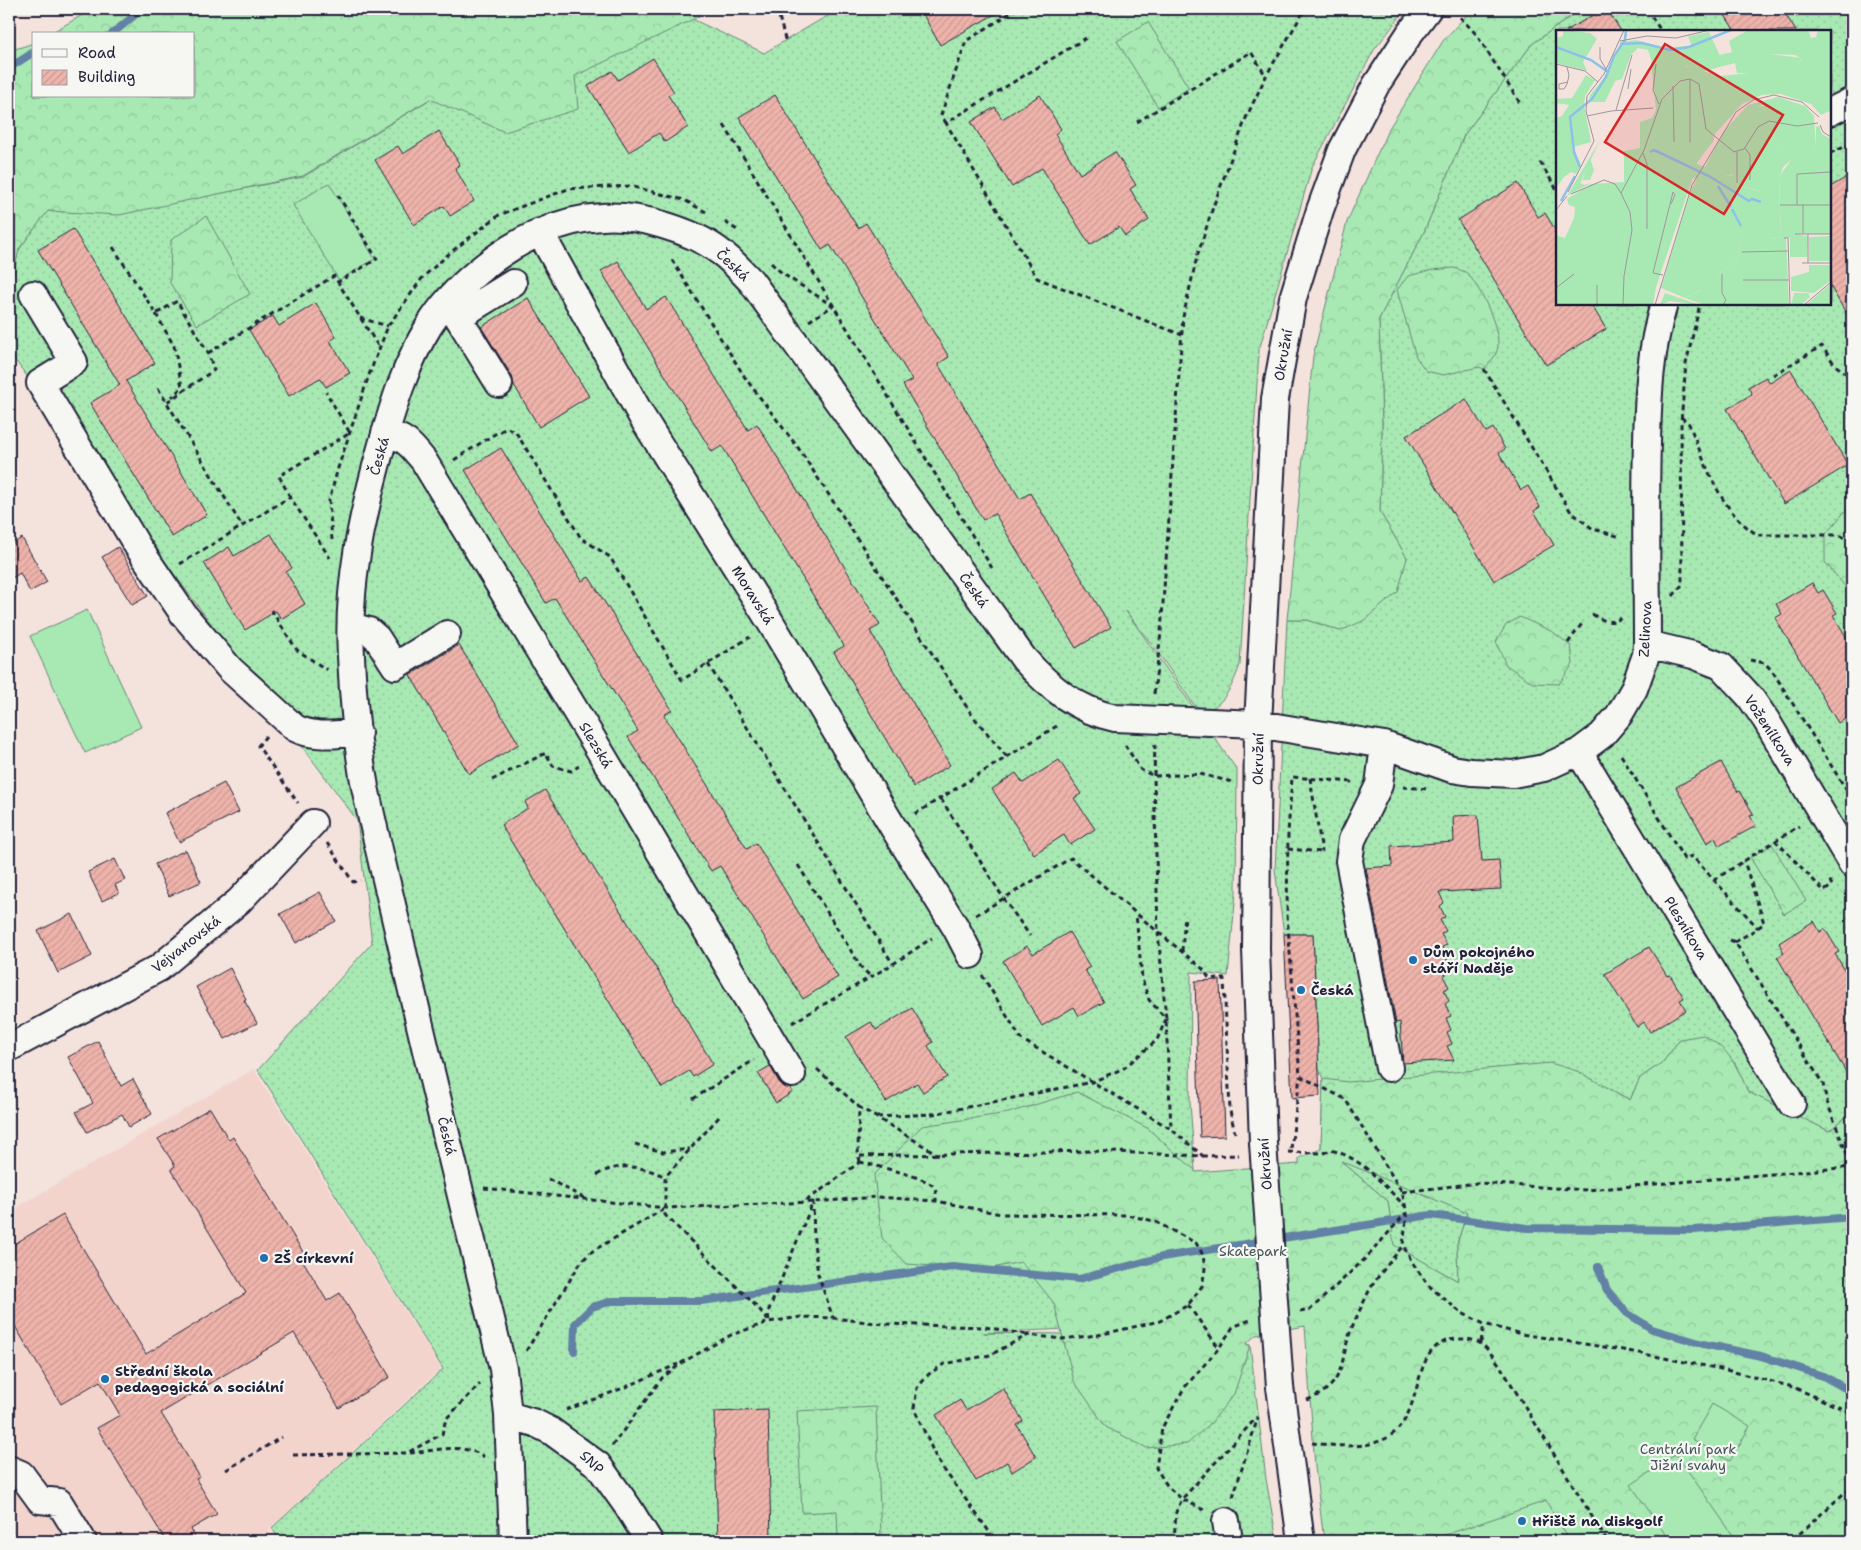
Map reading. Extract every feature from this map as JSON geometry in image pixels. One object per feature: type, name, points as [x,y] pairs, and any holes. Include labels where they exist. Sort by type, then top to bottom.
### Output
[{"type":"street","name":"Okružní","points":[[1301,1541],[1286,1439],[1274,1404],[1261,1147],[1256,948],[1258,724],[1275,399],[1293,298],[1320,210],[1342,150],[1376,85],[1428,9]]},
{"type":"street","points":[[1831,112],[1852,101]]},
{"type":"street","name":"Česká","points":[[513,1541],[508,1415],[504,1369],[458,1185],[367,793],[358,733],[351,653],[353,572],[368,496],[385,433],[408,367],[430,324],[453,309],[474,275],[492,259],[510,247],[540,232],[572,222],[600,217],[619,216],[683,231],[718,249],[751,281],[1024,659],[1065,698],[1086,709],[1115,718],[1258,724]]},
{"type":"street","name":"Moravská","points":[[540,232],[642,417],[771,623],[970,954]]},
{"type":"street","points":[[499,384],[453,309],[512,283]]},
{"type":"street","points":[[33,294],[74,362],[40,383],[138,547],[184,615],[230,669],[288,723],[305,733],[317,736],[358,733]]},
{"type":"street","name":"Zelinova","points":[[1258,724],[1384,745],[1452,769],[1490,774],[1513,774],[1544,768],[1579,752],[1602,735],[1619,715],[1634,689],[1646,655],[1648,388],[1655,341],[1664,305]]},
{"type":"street","name":"Slezská","points":[[385,433],[398,436],[410,444],[424,461],[596,744],[784,1062]]},
{"type":"street","points":[[351,626],[369,631],[377,638],[395,666],[447,634]]},
{"type":"street","name":"Voženílkova","points":[[1647,644],[1693,655],[1720,666],[1737,683],[1750,697],[1766,720],[1852,864]]},
{"type":"street","points":[[1384,745],[1380,785],[1352,840],[1350,868],[1389,1068]]},
{"type":"street","name":"Plesníkova","points":[[1579,752],[1792,1104]]},
{"type":"street","name":"Vejvanovská","points":[[9,1048],[159,968],[239,901],[313,823]]},
{"type":"street","name":"SNP","points":[[508,1415],[534,1423],[551,1431],[598,1465],[628,1507],[649,1541]]},
{"type":"street","points":[[9,1469],[21,1474],[40,1500],[59,1502],[82,1541]]},
{"type":"path","points":[[777,9],[786,43]]},
{"type":"path","points":[[1017,9],[966,41],[940,115],[1037,278],[1182,335]]},
{"type":"path","points":[[1171,1129],[1166,1019],[1158,932],[1154,776],[1156,720],[1153,698],[1161,632],[1183,317],[1197,257],[1212,207],[1246,118],[1266,76],[1305,9]]},
{"type":"path","points":[[1458,9],[1458,15],[1476,34],[1520,102]]},
{"type":"path","points":[[1647,9],[1660,30]]},
{"type":"path","points":[[946,123],[1086,38]]},
{"type":"path","points":[[1137,122],[1251,52],[1266,76]]},
{"type":"path","points":[[724,125],[993,569]]},
{"type":"path","points":[[1831,153],[1852,144]]},
{"type":"path","points":[[1540,162],[1556,188]]},
{"type":"path","points":[[332,545],[329,501],[369,375],[388,326],[424,277],[458,246],[499,215],[568,189],[630,186],[684,200],[710,214]]},
{"type":"path","points":[[338,195],[377,259],[338,282]]},
{"type":"path","points":[[718,218],[736,228],[742,234]]},
{"type":"path","points":[[113,247],[174,346],[182,387],[167,402]]},
{"type":"path","points":[[672,260],[746,379],[799,449],[972,715],[1007,757]]},
{"type":"path","points":[[769,260],[783,274],[833,306]]},
{"type":"path","points":[[208,353],[334,276],[380,349]]},
{"type":"path","points":[[156,314],[177,301],[208,353],[214,370],[167,402]]},
{"type":"path","points":[[1670,600],[1682,584],[1681,417],[1686,364],[1700,305]]},
{"type":"path","points":[[788,334],[833,306]]},
{"type":"path","points":[[360,318],[388,326]]},
{"type":"path","points":[[1774,375],[1822,346],[1836,365],[1852,378]]},
{"type":"path","points":[[1484,370],[1571,512],[1593,529],[1623,537]]},
{"type":"path","points":[[158,388],[242,526]]},
{"type":"path","points":[[326,392],[350,434]]},
{"type":"path","points":[[1681,417],[1689,424],[1716,487],[1730,511],[1748,529],[1758,535],[1837,535],[1852,540]]},
{"type":"path","points":[[447,464],[498,432],[508,428],[517,434],[581,538],[610,557],[682,680],[771,623]]},
{"type":"path","points":[[332,554],[333,563],[290,497],[279,476],[350,434]]},
{"type":"path","points":[[159,578],[290,497]]},
{"type":"path","points":[[272,610],[297,650],[331,673],[330,664]]},
{"type":"path","points":[[1592,614],[1607,622],[1618,621],[1627,614]]},
{"type":"path","points":[[1568,643],[1584,621]]},
{"type":"path","points":[[1749,659],[1765,663],[1773,672],[1852,799]]},
{"type":"path","points":[[708,664],[893,964]]},
{"type":"path","points":[[893,827],[1064,721]]},
{"type":"path","points":[[1121,738],[1141,770],[1154,776],[1200,774],[1234,783]]},
{"type":"path","points":[[258,746],[284,785]]},
{"type":"path","points":[[1593,774],[1622,754],[1627,748]]},
{"type":"path","points":[[492,780],[546,754],[552,766],[571,771]]},
{"type":"path","points":[[1622,754],[1684,859],[1692,856],[1758,928]]},
{"type":"path","points":[[1291,1152],[1300,1076],[1287,915],[1292,777],[1436,790]]},
{"type":"path","points":[[1310,778],[1322,852]]},
{"type":"path","points":[[941,799],[1004,899],[1030,936]]},
{"type":"path","points":[[1714,880],[1806,822]]},
{"type":"path","points":[[1775,840],[1824,891],[1832,886],[1828,877]]},
{"type":"path","points":[[1288,849],[1350,854]]},
{"type":"path","points":[[784,1062],[792,1023],[893,964],[953,926],[956,928],[1071,858],[1203,969],[1209,978],[1224,979],[1230,1111],[1237,1137]]},
{"type":"path","points":[[1735,942],[1764,923],[1744,862]]},
{"type":"path","points":[[798,865],[861,967],[871,977]]},
{"type":"path","points":[[1136,914],[1142,979],[1149,1000],[1166,1019]]},
{"type":"path","points":[[1182,952],[1185,915]]},
{"type":"path","points":[[1402,1192],[1478,1183],[1587,1190],[1852,1167],[1827,1102],[1823,1084],[1735,942],[1730,940]]},
{"type":"path","points":[[970,954],[1021,1039],[1171,1129],[1203,1156]]},
{"type":"path","points":[[877,1117],[933,1114],[1092,1082],[1124,1068],[1130,1063],[1157,1040],[1166,1019]]},
{"type":"path","points":[[694,1099],[803,1056],[859,1106],[940,1155]]},
{"type":"path","points":[[1174,1541],[1176,1512],[1182,1499],[1274,1404],[1315,1398],[1335,1380],[1344,1364],[1351,1331],[1370,1290],[1403,1245],[1407,1213],[1402,1192],[1345,1099],[1300,1076]]},
{"type":"path","points":[[859,1106],[858,1151],[860,1162]]},
{"type":"path","points":[[719,1117],[665,1176],[665,1215],[760,1310],[769,1322]]},
{"type":"path","points":[[635,1144],[663,1152],[690,1148]]},
{"type":"path","points":[[860,1156],[1091,1151],[1203,1156],[1241,1155],[1261,1147],[1291,1152],[1324,1153],[1330,1150],[1339,1152],[1367,1169],[1406,1208]]},
{"type":"path","points":[[860,1162],[919,1178],[932,1184],[936,1190],[936,1201]]},
{"type":"path","points":[[806,1201],[860,1162]]},
{"type":"path","points":[[597,1175],[620,1167],[634,1167],[651,1170],[665,1176]]},
{"type":"path","points":[[548,1179],[587,1199]]},
{"type":"path","points":[[458,1185],[665,1208],[813,1202],[877,1197],[936,1201],[1001,1214],[1127,1215],[1154,1221],[1196,1243],[1203,1255],[1205,1269],[1202,1286],[1188,1305],[1160,1321],[1098,1335],[1062,1339],[985,1327],[884,1324],[833,1318],[801,1317],[769,1322],[732,1335],[683,1362],[626,1387],[534,1423]]},
{"type":"path","points":[[813,1202],[814,1243],[818,1274],[833,1318]]},
{"type":"path","points":[[769,1322],[768,1312],[813,1202]]},
{"type":"path","points":[[407,1453],[442,1434],[446,1419],[488,1375],[518,1362],[574,1271],[591,1252],[665,1208]]},
{"type":"path","points":[[1292,1313],[1310,1310],[1368,1256],[1407,1213]]},
{"type":"path","points":[[1403,1245],[1428,1285],[1460,1312],[1484,1324],[1521,1334],[1623,1350],[1726,1370],[1793,1387],[1852,1413]]},
{"type":"path","points":[[1188,1305],[1218,1348]]},
{"type":"path","points":[[1257,1318],[1233,1326],[1218,1348],[1184,1388],[1162,1428],[1156,1468],[1168,1487],[1227,1531],[1274,1404]]},
{"type":"path","points":[[1482,1342],[1484,1324]]},
{"type":"path","points":[[996,1541],[937,1460],[914,1408],[917,1388],[929,1374],[944,1364],[990,1356],[1028,1335]]},
{"type":"path","points":[[1286,1439],[1334,1446],[1376,1443],[1391,1435],[1402,1422],[1413,1402],[1429,1353],[1437,1344],[1447,1340],[1467,1339],[1482,1342],[1499,1364],[1608,1541]]},
{"type":"path","points":[[598,1465],[662,1378],[683,1362]]},
{"type":"path","points":[[226,1470],[282,1437]]},
{"type":"path","points":[[293,1455],[407,1453],[464,1448],[482,1455],[492,1463],[494,1472],[510,1472]]},
{"type":"path","points":[[1794,1541],[1796,1537],[1852,1486]]},
{"type":"shaded area","points":[[254,1069],[441,1368],[269,1530],[275,1541],[9,1541],[9,1212]]},
{"type":"green space","points":[[93,9],[701,9],[698,17],[575,76],[578,109],[505,132],[430,99],[303,176],[119,215],[48,211],[19,249],[14,273],[9,278],[9,51],[32,44],[32,98],[195,98],[195,32],[53,32]]},
{"type":"green space","points":[[839,9],[1406,9],[1374,50],[1312,167],[1259,350],[1240,665],[1232,685],[1218,704],[1206,709],[1194,705],[1159,654],[1126,611],[1237,770],[1236,892],[1228,976],[1191,972],[1190,1103],[1195,1170],[1107,1327],[984,1333],[1146,1335],[1250,1345],[1266,1479],[1277,1541],[280,1541],[272,1528],[443,1369],[258,1070],[372,943],[357,820],[9,352],[9,264],[47,211],[121,213],[303,177],[429,100],[692,19],[764,53]]},
{"type":"green space","points":[[1472,9],[1581,9],[1532,44],[1464,135],[1424,232],[1379,319],[1382,428],[1380,512],[1407,558],[1398,592],[1363,621],[1340,631],[1308,620],[1287,620],[1313,356],[1347,222],[1388,130],[1443,41]]},
{"type":"green space","points":[[1581,9],[1852,9],[1852,1112],[1829,1131],[1748,1092],[1735,1063],[1680,1039],[1663,1062],[1640,1078],[1630,1100],[1577,1071],[1514,1065],[1457,1244],[1458,1281],[1393,1245],[1388,1201],[1341,1161],[1321,1149],[1323,1079],[1319,1069],[1313,934],[1284,934],[1275,870],[1287,620],[1308,620],[1340,631],[1407,558],[1380,512],[1382,425],[1379,319],[1424,232],[1464,135],[1532,44]]},
{"type":"green space","points":[[1148,22],[1189,88],[1158,107],[1117,41]]},
{"type":"green space","points":[[329,183],[375,259],[339,280],[293,205]]},
{"type":"green space","points":[[206,216],[250,294],[197,325],[170,283],[171,240]]},
{"type":"green space","points":[[1454,268],[1468,274],[1478,289],[1496,328],[1498,346],[1495,356],[1484,369],[1479,367],[1443,375],[1426,371],[1416,357],[1397,290],[1408,276],[1432,270]]},
{"type":"green space","points":[[1852,503],[1852,595],[1825,562],[1825,535]]},
{"type":"green space","points":[[87,610],[141,727],[85,753],[30,636]]},
{"type":"green space","points":[[1520,617],[1553,632],[1571,646],[1573,664],[1559,684],[1533,683],[1506,665],[1496,642],[1506,625]]},
{"type":"green space","points":[[1772,844],[1806,901],[1784,914],[1750,857]]},
{"type":"green space","points":[[1703,1035],[1726,1052],[1740,1073],[1748,1092],[1829,1131],[1852,1112],[1852,1541],[1324,1541],[1315,1467],[1305,1326],[1256,1335],[1246,1344],[1250,1345],[1234,1394],[1210,1424],[1187,1444],[1147,1448],[1106,1427],[1074,1381],[1054,1303],[1021,1262],[983,1270],[907,1264],[882,1238],[874,1175],[922,1126],[1008,1113],[1077,1092],[1147,1128],[1195,1172],[1299,1164],[1299,1158],[1321,1149],[1323,1079],[1348,1082],[1550,1063],[1577,1071],[1630,1100],[1640,1078],[1663,1062],[1680,1039]],"holes":[[[1341,1161],[1467,1213],[1457,1244],[1458,1281],[1394,1245],[1388,1201]]]},
{"type":"green space","points":[[1712,1404],[1750,1426],[1730,1461],[1692,1439]]},
{"type":"green space","points":[[876,1407],[881,1535],[838,1537],[837,1511],[802,1513],[797,1411]]},
{"type":"green space","points":[[1676,1454],[1737,1541],[1670,1541],[1631,1485]]},
{"type":"green space","name":"Hřiště na diskgolf","points":[[1546,1501],[1570,1541],[1427,1541]]},
{"type":"building","points":[[920,9],[1004,9],[940,45]]},
{"type":"building","points":[[1603,9],[1607,9],[1620,30],[1568,30]]},
{"type":"building","points":[[1721,9],[1782,9],[1795,30],[1734,30]]},
{"type":"building","points":[[653,58],[674,92],[668,95],[688,127],[665,142],[659,133],[629,152],[588,86],[612,71],[618,80]]},
{"type":"building","points":[[775,95],[858,228],[866,223],[949,357],[938,364],[1020,499],[1030,493],[1111,627],[1076,648],[995,514],[983,520],[903,385],[912,380],[830,245],[822,250],[739,117]]},
{"type":"building","points":[[1040,95],[1061,129],[1055,134],[1080,174],[1115,152],[1136,185],[1130,189],[1149,220],[1125,236],[1119,227],[1090,245],[1042,168],[1012,187],[971,122],[995,107],[1002,119]]},
{"type":"building","points":[[439,131],[460,165],[455,168],[474,201],[450,216],[444,206],[414,225],[375,160],[398,146],[403,154]]},
{"type":"building","points":[[1852,174],[1852,323],[1831,288],[1831,186]]},
{"type":"building","points":[[1518,183],[1538,217],[1545,213],[1556,231],[1556,305],[1592,305],[1606,329],[1546,365],[1458,220]]},
{"type":"building","points":[[73,229],[155,363],[126,381],[207,515],[172,537],[90,403],[120,385],[38,250]]},
{"type":"building","points":[[618,261],[646,309],[666,297],[748,430],[757,424],[880,625],[870,631],[950,765],[914,787],[834,652],[844,646],[722,446],[712,452],[601,271]]},
{"type":"building","points":[[528,298],[589,396],[539,427],[514,385],[512,376],[481,327]]},
{"type":"building","points":[[316,303],[336,337],[330,341],[350,373],[326,387],[320,378],[289,396],[249,330],[273,316],[279,326]]},
{"type":"building","points":[[1791,370],[1848,465],[1784,504],[1727,409],[1752,394],[1748,387],[1766,377],[1770,383]]},
{"type":"building","points":[[1466,399],[1486,432],[1493,428],[1505,449],[1499,453],[1521,490],[1528,486],[1540,507],[1534,511],[1554,545],[1494,581],[1406,436]]},
{"type":"building","points":[[501,448],[582,581],[589,577],[672,710],[664,715],[747,849],[756,843],[838,977],[803,999],[720,866],[711,871],[628,737],[638,731],[555,598],[546,603],[465,470]]},
{"type":"building","points":[[271,534],[292,568],[286,572],[305,604],[281,619],[276,611],[245,630],[204,563],[229,547],[234,556]]},
{"type":"building","points":[[22,538],[47,582],[30,592],[20,573],[9,580],[9,546]]},
{"type":"building","points":[[118,547],[148,596],[132,605],[102,557]]},
{"type":"building","points":[[1812,583],[1818,593],[1823,590],[1837,613],[1833,615],[1852,646],[1852,715],[1838,723],[1775,618],[1782,614],[1776,604]]},
{"type":"building","points":[[459,645],[519,744],[469,774],[410,675]]},
{"type":"building","points":[[1059,760],[1081,794],[1074,798],[1095,829],[1070,845],[1064,835],[1034,854],[992,789],[1016,773],[1023,783]]},
{"type":"building","points":[[1721,762],[1754,815],[1750,816],[1756,826],[1719,846],[1715,838],[1707,843],[1676,787]]},
{"type":"building","points":[[224,783],[239,812],[179,842],[165,813]]},
{"type":"building","points":[[545,790],[674,997],[713,1064],[693,1077],[689,1071],[662,1088],[501,825],[528,808],[525,802]]},
{"type":"building","name":"Dům pokojného stáří Naděje","points":[[1478,815],[1482,861],[1499,860],[1501,889],[1439,892],[1444,903],[1440,906],[1445,917],[1440,920],[1446,931],[1441,934],[1447,945],[1442,947],[1448,959],[1443,962],[1448,973],[1443,976],[1449,987],[1444,990],[1449,1001],[1445,1004],[1451,1016],[1446,1018],[1451,1030],[1447,1032],[1452,1044],[1447,1046],[1454,1060],[1403,1063],[1400,1022],[1396,1023],[1366,868],[1392,866],[1391,846],[1454,842],[1453,816]]},
{"type":"building","points":[[186,850],[201,882],[169,896],[155,864]]},
{"type":"building","points":[[115,859],[125,880],[115,885],[119,893],[102,901],[88,872]]},
{"type":"building","points":[[320,892],[336,921],[296,943],[280,914]]},
{"type":"building","points":[[72,914],[92,956],[58,973],[38,931]]},
{"type":"building","points":[[1814,921],[1820,932],[1825,929],[1839,952],[1835,954],[1852,982],[1852,1082],[1777,957],[1784,953],[1779,943]]},
{"type":"building","points":[[1069,932],[1090,967],[1085,970],[1104,1002],[1079,1016],[1074,1007],[1042,1026],[1003,961],[1027,946],[1033,954]]},
{"type":"building","name":"Česká","points":[[1284,934],[1313,934],[1320,1096],[1292,1098]]},
{"type":"building","points":[[1649,947],[1667,976],[1670,975],[1684,998],[1680,1000],[1686,1010],[1650,1032],[1644,1022],[1637,1027],[1605,974]]},
{"type":"building","points":[[230,968],[246,999],[244,1000],[257,1023],[225,1039],[196,987]]},
{"type":"building","points":[[1220,980],[1225,1136],[1200,1137],[1195,981]]},
{"type":"building","points":[[912,1008],[933,1042],[928,1046],[947,1077],[923,1092],[917,1083],[886,1102],[846,1037],[871,1022],[876,1030]]},
{"type":"building","points":[[98,1041],[121,1086],[133,1079],[152,1114],[129,1127],[122,1114],[87,1132],[76,1112],[93,1103],[68,1057]]},
{"type":"building","points":[[770,1066],[779,1082],[793,1092],[776,1103],[758,1073]]},
{"type":"building","points":[[210,1108],[229,1140],[233,1137],[306,1257],[302,1259],[327,1301],[340,1293],[390,1377],[339,1408],[294,1333],[161,1413],[200,1477],[196,1479],[217,1514],[191,1529],[196,1541],[166,1541],[97,1428],[120,1415],[100,1381],[61,1404],[9,1316],[9,1247],[63,1215],[146,1354],[246,1293],[171,1169],[175,1166],[158,1139]]},
{"type":"building","points":[[1003,1388],[1023,1421],[1017,1425],[1036,1457],[1012,1472],[1007,1462],[976,1481],[936,1415],[960,1400],[966,1410]]},
{"type":"building","points":[[768,1410],[771,1540],[718,1541],[714,1412]]},
{"type":"waterway","points":[[114,32],[142,9]]},
{"type":"waterway","points":[[9,68],[32,53]]},
{"type":"waterway","points":[[574,1351],[575,1324],[592,1307],[612,1301],[701,1301],[952,1267],[1079,1279],[1162,1257],[1431,1215],[1527,1228],[1694,1230],[1852,1217]]},
{"type":"waterway","points":[[1598,1267],[1607,1290],[1627,1313],[1652,1329],[1703,1344],[1761,1356],[1823,1376],[1852,1394]]},
{"type":"place","name":"Dům pokojného stáří Naděje","points":[[1413,960]]},
{"type":"place","name":"Česká","points":[[1301,990]]},
{"type":"place","name":"ZŠ církevní","points":[[264,1258]]},
{"type":"place","name":"Střední škola pedagogická a sociální","points":[[105,1379]]},
{"type":"place","name":"Hřiště na diskgolf","points":[[1522,1521]]},
{"type":"park label","name":"Skatepark","points":[[1253,1251]]},
{"type":"park label","name":"Centrální park Jižní svahy","points":[[1688,1458]]}]
